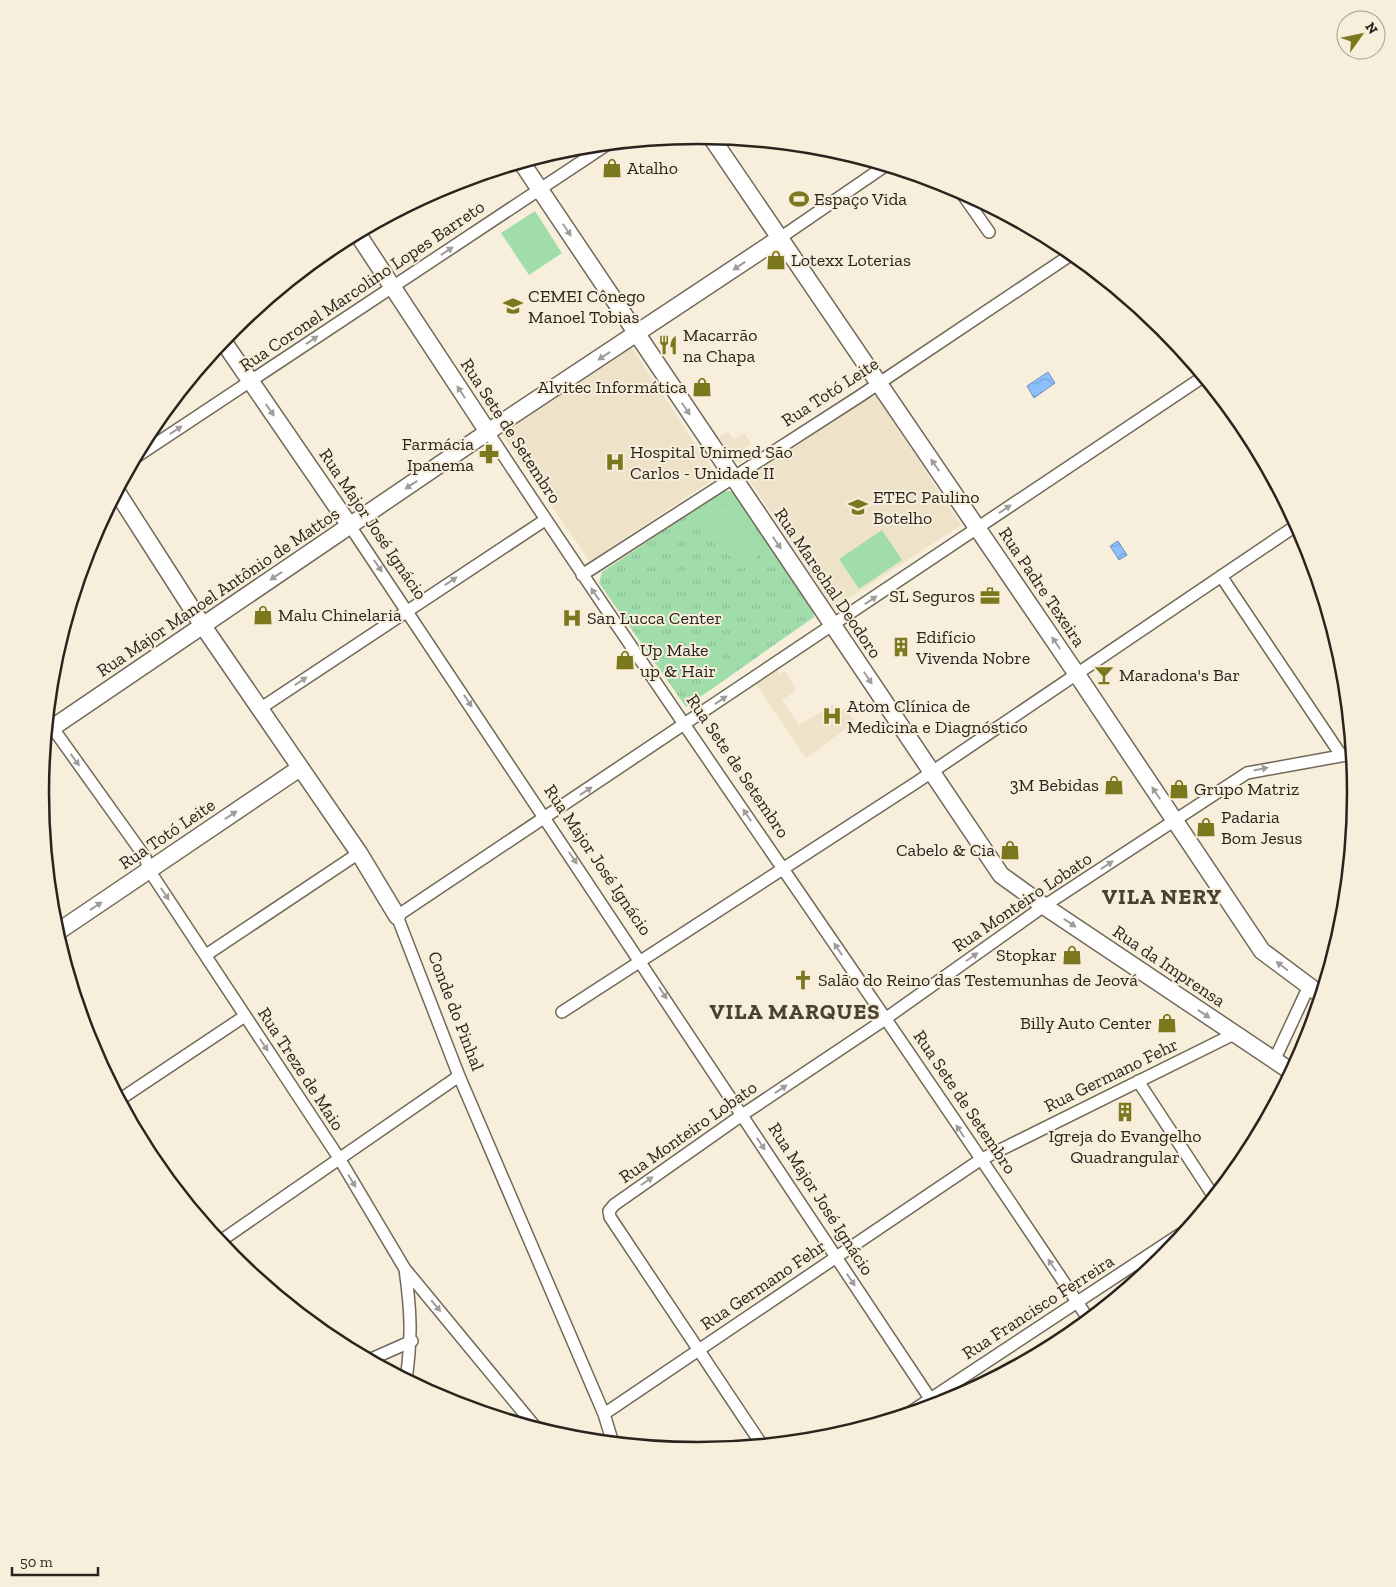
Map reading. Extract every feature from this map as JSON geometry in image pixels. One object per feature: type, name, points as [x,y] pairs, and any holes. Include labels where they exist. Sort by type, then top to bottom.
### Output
[{"type":"main road","name":"Rua Padre Texeira","points":[[716,145],[880,383],[1262,951],[1315,990]]},
{"type":"main road","name":"Rua Marechal Deodoro","points":[[525,168],[1001,875]]},
{"type":"main road","name":"Rua Major Manoel Antônio de Mattos","points":[[53,725],[203,626],[488,432],[780,238]]},
{"type":"main road","name":"Rua Sete de Setembro","points":[[361,239],[488,432]]},
{"type":"main road","name":"Rua Major José Ignácio","points":[[227,347],[350,526]]},
{"type":"main road","name":"Conde do Pinhal","points":[[121,498],[203,626],[359,853],[397,916]]},
{"type":"main road","name":"Rua Totó Leite","points":[[63,928],[300,768]]},
{"type":"main road","name":"Rua da Imprensa","points":[[1001,875],[1044,906],[1286,1068]]},
{"type":"street","name":"Rua Coronel Marcolino Lopes Barreto","points":[[148,449],[595,153]]},
{"type":"street","name":"Rua Major Manoel Antônio de Mattos","points":[[780,238],[879,170]]},
{"type":"street","points":[[970,204],[989,232]]},
{"type":"street","name":"Rua Totó Leite","points":[[582,575],[734,479],[1065,258]]},
{"type":"street","points":[[397,916],[1198,380]]},
{"type":"street","name":"Rua Sete de Setembro","points":[[488,432],[582,575],[686,724],[1085,1314]]},
{"type":"street","points":[[260,708],[546,520]]},
{"type":"street","name":"Rua Major José Ignácio","points":[[350,526],[546,817],[835,1257],[931,1399]]},
{"type":"street","points":[[562,1012],[931,773],[1291,529]]},
{"type":"street","points":[[1221,576],[1346,754]]},
{"type":"street","name":"Rua Treze de Maio","points":[[52,731],[145,857],[149,870],[339,1158],[405,1268],[531,1421]]},
{"type":"street","name":"Rua Monteiro Lobato","points":[[698,1350],[610,1217],[610,1211],[614,1205],[1044,906],[1247,772],[1346,755]]},
{"type":"street","points":[[206,955],[359,853]]},
{"type":"street","name":"Conde do Pinhal","points":[[397,916],[459,1076],[604,1414],[611,1437]]},
{"type":"street","points":[[1274,1060],[1315,990]]},
{"type":"street","points":[[124,1096],[245,1016]]},
{"type":"street","name":"Rua Germano Fehr","points":[[604,1414],[980,1160],[1234,1034]]},
{"type":"street","points":[[225,1238],[459,1076]]},
{"type":"street","points":[[1138,1081],[1211,1192]]},
{"type":"street","name":"Rua Francisco Ferreira","points":[[946,1393],[1077,1302],[1166,1244]]},
{"type":"street","points":[[405,1268],[411,1309],[412,1341],[407,1374]]},
{"type":"street","points":[[375,1357],[412,1341]]},
{"type":"street","points":[[698,1350],[758,1439]]},
{"type":"shaded area","name":"Hospital Unimed São Carlos - Unidade II","points":[[630,345],[717,477],[590,561],[498,429]]},
{"type":"shaded area","name":"ETEC Paulino Botelho","points":[[875,394],[961,525],[834,608],[748,478]]},
{"type":"shaded area","points":[[728,431],[734,440],[744,433],[751,443],[740,451],[745,458],[741,462],[735,461],[719,437]]},
{"type":"shaded area","name":"Atom Clínica de Medicina e Diagnóstico","points":[[776,669],[780,674],[785,671],[796,690],[782,700],[799,725],[834,704],[840,711],[846,708],[854,721],[806,758],[756,684]]},
{"type":"shaded area","points":[[1010,1359],[1012,1362],[985,1376],[982,1377]]},
{"type":"green space","points":[[535,211],[562,253],[529,275],[501,233]]},
{"type":"green space","points":[[723,491],[735,493],[813,611],[814,617],[686,707],[599,583],[602,572]]},
{"type":"green space","points":[[734,499],[768,549],[738,569],[705,518]]},
{"type":"green space","points":[[882,530],[902,560],[859,589],[839,559]]},
{"type":"water","points":[[1048,372],[1055,383],[1034,398],[1027,386]]},
{"type":"water","points":[[1118,541],[1127,555],[1119,560],[1110,546]]},
{"type":"place","name":"Atalho","points":[[612,168]]},
{"type":"place","name":"Espaço Vida","points":[[799,199]]},
{"type":"place","name":"Lotexx Loterias","points":[[776,260]]},
{"type":"place","name":"CEMEI Cônego Manoel Tobias","points":[[513,306]]},
{"type":"place","name":"Macarrão na Chapa","points":[[668,345]]},
{"type":"place","name":"Alvitec Informática","points":[[702,387]]},
{"type":"place","name":"Farmácia Ipanema","points":[[489,454]]},
{"type":"place","name":"Hospital Unimed São Carlos - Unidade II","points":[[615,462]]},
{"type":"place","name":"ETEC Paulino Botelho","points":[[858,507]]},
{"type":"place","name":"SL Seguros","points":[[990,596]]},
{"type":"place","name":"Malu Chinelaria","points":[[263,615]]},
{"type":"place","name":"San Lucca Center","points":[[572,618]]},
{"type":"place","name":"Edifício Vivenda Nobre","points":[[901,647]]},
{"type":"place","name":"Up Make up & Hair","points":[[625,660]]},
{"type":"place","name":"Maradona's Bar","points":[[1104,675]]},
{"type":"place","name":"Atom Clínica de Medicina e Diagnóstico","points":[[832,716]]},
{"type":"place","name":"3M Bebidas","points":[[1114,785]]},
{"type":"place","name":"Grupo Matriz","points":[[1179,789]]},
{"type":"place","name":"Padaria Bom Jesus","points":[[1206,827]]},
{"type":"place","name":"Cabelo & Cia","points":[[1010,850]]},
{"type":"place","name":"Stopkar","points":[[1072,955]]},
{"type":"place","name":"Salão do Reino das Testemunhas de Jeová","points":[[803,980]]},
{"type":"place","name":"Billy Auto Center","points":[[1167,1023]]},
{"type":"place","name":"Igreja do Evangelho Quadrangular","points":[[1125,1112]]},
{"type":"district","name":"VILA NERY","points":[[1162,896]]},
{"type":"district","name":"VILA MARQUES","points":[[795,1011]]}]
